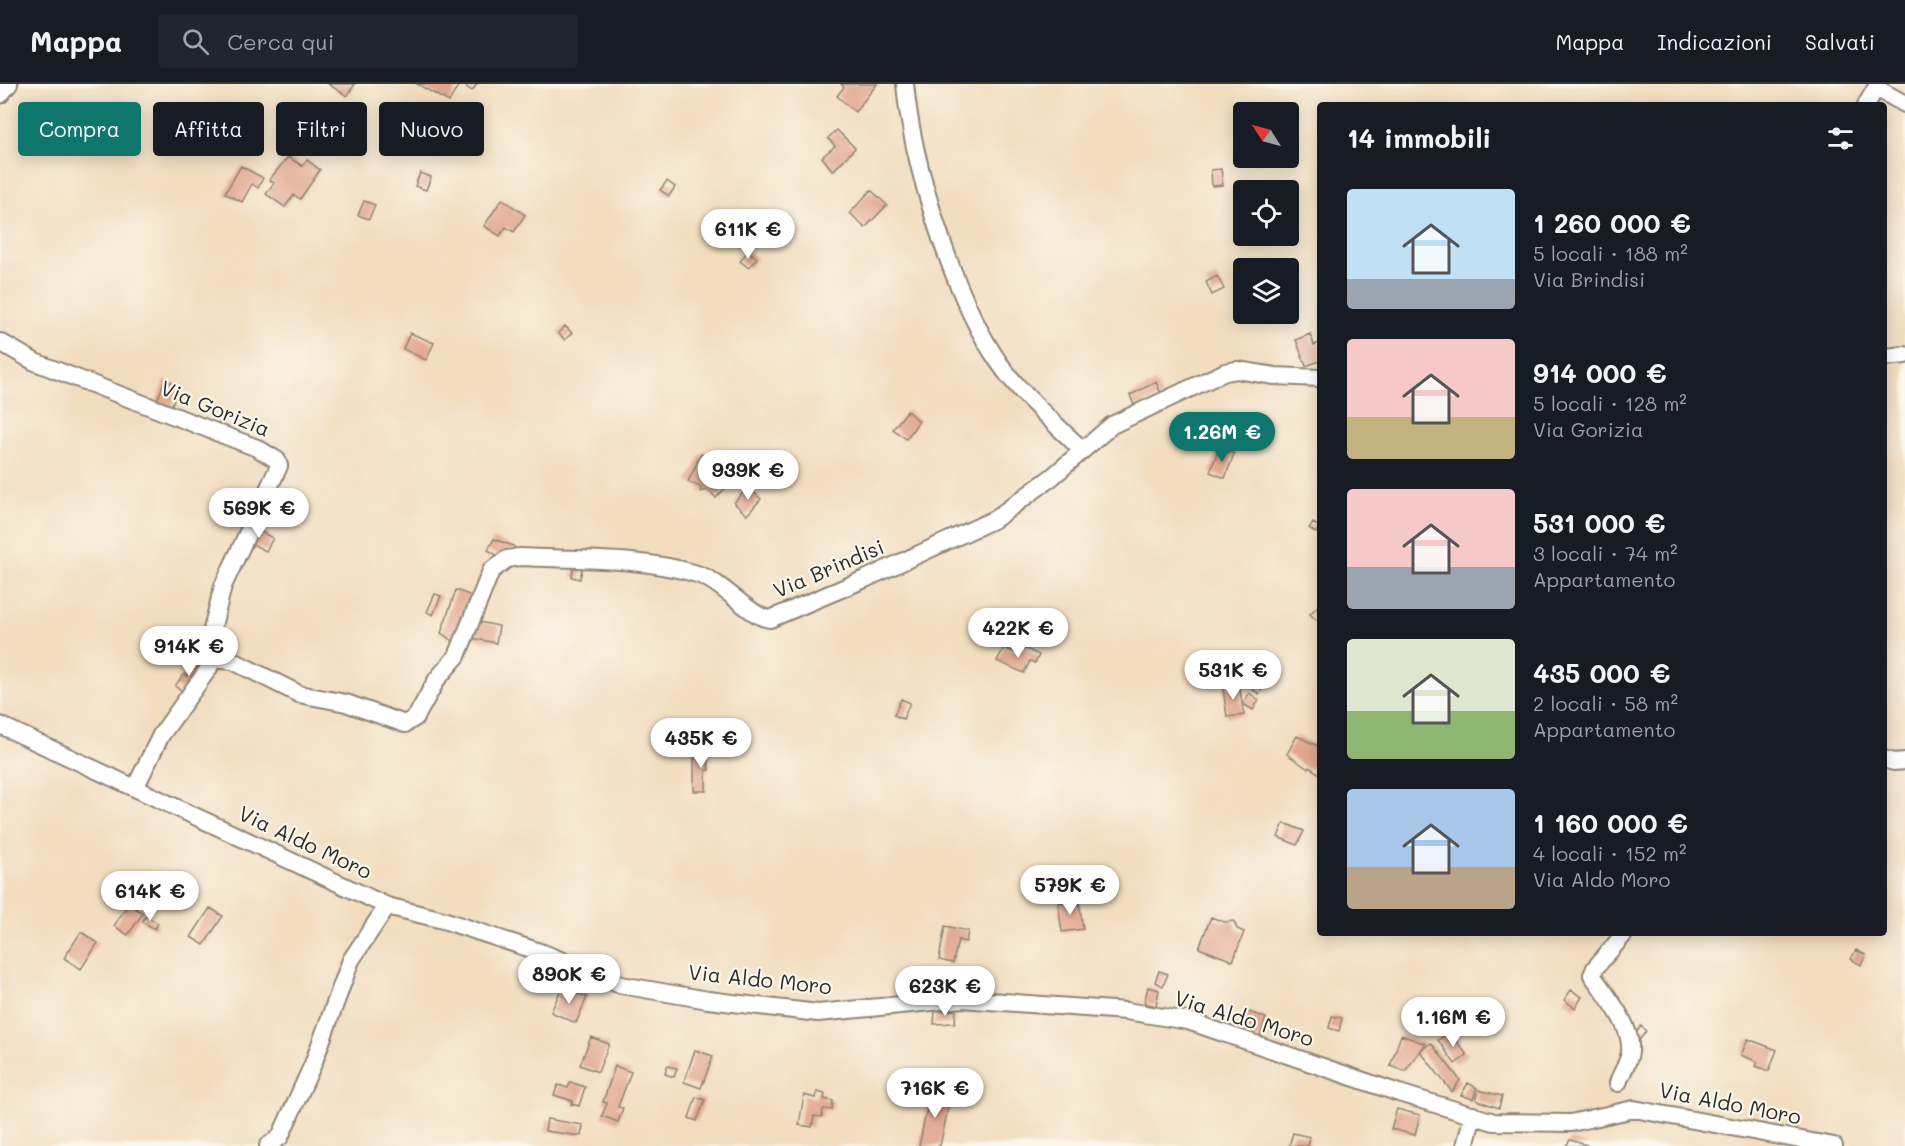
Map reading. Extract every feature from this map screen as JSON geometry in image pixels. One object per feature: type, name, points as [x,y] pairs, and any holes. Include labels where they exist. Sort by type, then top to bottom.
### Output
[{"type":"street","points":[[0,95],[9,84]]},
{"type":"street","points":[[905,84],[908,122],[941,235],[954,271],[989,348],[1017,384],[1082,450]]},
{"type":"street","points":[[1868,102],[1877,86],[1905,104]]},
{"type":"street","name":"Via Gorizia","points":[[0,342],[35,362],[257,448],[277,460],[279,466],[223,586],[209,642],[211,659],[209,668],[161,735],[135,788]]},
{"type":"street","points":[[1887,357],[1905,355]]},
{"type":"street","name":"Via Brindisi","points":[[211,659],[232,661],[299,694],[346,703],[405,724],[416,717],[437,679],[457,656],[491,571],[507,559],[519,557],[644,563],[698,574],[718,584],[756,614],[770,619],[865,579],[995,519],[1052,477],[1112,425],[1225,372],[1238,370],[1275,376],[1317,378]]},
{"type":"street","name":"Via Aldo Moro","points":[[0,724],[387,906],[443,920],[543,953],[621,985],[708,1000],[818,1013],[963,999],[1126,1011],[1188,1021],[1399,1093],[1494,1122],[1571,1123],[1634,1109],[1834,1146]]},
{"type":"street","points":[[1887,760],[1905,761]]},
{"type":"street","points":[[268,1146],[279,1137],[313,1064],[351,960],[387,906]]},
{"type":"street","points":[[1618,1083],[1630,1054],[1629,1038],[1624,1022],[1592,975],[1595,968],[1622,936]]},
{"type":"street","points":[[1465,1146],[1473,1115]]},
{"type":"building","points":[[328,84],[355,84],[347,96]]},
{"type":"building","points":[[417,84],[459,84],[449,102]]},
{"type":"building","points":[[467,84],[477,84],[472,91],[466,87]]},
{"type":"building","points":[[841,84],[877,84],[855,112],[837,96],[844,87]]},
{"type":"building","points":[[837,130],[855,148],[833,171],[822,157],[835,146],[828,138]]},
{"type":"building","points":[[288,157],[302,166],[307,160],[320,170],[300,199],[294,195],[285,207],[266,194],[274,183],[269,180]]},
{"type":"building","points":[[241,166],[263,178],[258,188],[252,184],[242,202],[225,193]]},
{"type":"building","points":[[1221,169],[1223,185],[1212,186],[1211,170]]},
{"type":"building","points":[[420,173],[431,177],[426,190],[415,186]]},
{"type":"building","points":[[667,181],[675,187],[669,196],[660,190]]},
{"type":"building","points":[[871,190],[887,205],[865,228],[850,213]]},
{"type":"building","points":[[502,199],[525,215],[514,232],[506,227],[500,236],[484,226]]},
{"type":"building","points":[[364,201],[375,205],[369,219],[358,215]]},
{"type":"building","points":[[748,251],[757,258],[749,268],[740,261]]},
{"type":"building","points":[[1217,276],[1224,289],[1212,295],[1206,282]]},
{"type":"building","points":[[565,326],[572,333],[565,340],[558,333]]},
{"type":"building","points":[[410,333],[434,343],[426,360],[403,349]]},
{"type":"building","points":[[1310,334],[1314,345],[1317,344],[1317,362],[1306,366],[1296,340]]},
{"type":"building","points":[[165,380],[180,386],[170,409],[156,403]]},
{"type":"building","points":[[1156,382],[1162,396],[1139,407],[1134,405],[1130,395]]},
{"type":"building","points":[[907,411],[919,421],[906,439],[893,429]]},
{"type":"building","points":[[1219,448],[1234,454],[1225,478],[1210,472]]},
{"type":"building","points":[[701,454],[725,463],[719,477],[731,482],[716,498],[708,490],[700,492],[701,487],[688,482]]},
{"type":"building","points":[[748,487],[761,499],[747,515],[734,503]]},
{"type":"building","points":[[1313,523],[1317,525],[1317,532],[1316,533],[1309,528]]},
{"type":"building","points":[[253,528],[273,538],[266,551],[246,541]]},
{"type":"building","points":[[494,539],[516,549],[498,556],[488,550]]},
{"type":"building","points":[[574,562],[583,564],[580,579],[572,577]]},
{"type":"building","points":[[456,590],[474,597],[456,643],[441,633]]},
{"type":"building","points":[[435,594],[441,596],[433,615],[427,612]]},
{"type":"building","points":[[1317,607],[1317,619],[1310,614]]},
{"type":"building","points":[[474,621],[499,626],[496,643],[471,638]]},
{"type":"building","points":[[1004,648],[1020,655],[1024,648],[1039,655],[1035,663],[1030,661],[1024,673],[997,661]]},
{"type":"building","points":[[193,660],[203,662],[187,694],[175,686],[184,674],[187,676]]},
{"type":"building","points":[[1263,673],[1270,678],[1259,694],[1247,685],[1253,677],[1258,680]]},
{"type":"building","points":[[1239,685],[1244,715],[1227,717],[1223,688]]},
{"type":"building","points":[[1249,693],[1259,700],[1253,710],[1243,704]]},
{"type":"building","points":[[901,699],[910,703],[903,719],[894,715]]},
{"type":"building","points":[[1297,736],[1317,746],[1317,772],[1309,767],[1308,769],[1287,754]]},
{"type":"building","points":[[694,749],[707,749],[709,770],[706,770],[706,791],[694,791]]},
{"type":"building","points":[[1284,823],[1304,831],[1297,845],[1278,837]]},
{"type":"building","points":[[1079,900],[1083,929],[1062,932],[1058,903]]},
{"type":"building","points":[[128,904],[143,913],[128,935],[114,926]]},
{"type":"building","points":[[210,908],[223,916],[204,945],[191,937]]},
{"type":"building","points":[[145,916],[158,923],[155,929],[142,922]]},
{"type":"building","points":[[1211,917],[1224,922],[1234,921],[1237,929],[1244,932],[1233,961],[1199,948]]},
{"type":"building","points":[[945,926],[968,931],[966,942],[958,940],[953,963],[939,960]]},
{"type":"building","points":[[81,932],[98,943],[81,969],[64,958]]},
{"type":"building","points":[[1856,950],[1866,955],[1861,965],[1851,959]]},
{"type":"building","points":[[1159,971],[1168,974],[1163,986],[1155,982]]},
{"type":"building","points":[[930,973],[938,975],[934,991],[925,988]]},
{"type":"building","points":[[562,987],[587,997],[576,1023],[551,1012]]},
{"type":"building","points":[[1148,987],[1159,990],[1156,1006],[1144,1003]]},
{"type":"building","points":[[1571,990],[1582,997],[1575,1008],[1564,1000]]},
{"type":"building","points":[[956,1010],[955,1023],[934,1024],[935,1011]]},
{"type":"building","points":[[1246,1011],[1266,1018],[1259,1039],[1238,1032]]},
{"type":"building","points":[[1332,1016],[1342,1018],[1339,1031],[1329,1028]]},
{"type":"building","points":[[1641,1026],[1646,1031],[1638,1042],[1632,1038]]},
{"type":"building","points":[[1450,1032],[1467,1055],[1455,1064],[1438,1040]]},
{"type":"building","points":[[1401,1035],[1426,1044],[1405,1071],[1390,1066]]},
{"type":"building","points":[[591,1037],[609,1044],[598,1072],[580,1065]]},
{"type":"building","points":[[1748,1039],[1777,1050],[1769,1071],[1756,1066],[1758,1062],[1741,1055]]},
{"type":"building","points":[[1431,1043],[1460,1080],[1452,1092],[1420,1051]]},
{"type":"building","points":[[695,1050],[713,1056],[701,1088],[684,1082]]},
{"type":"building","points":[[615,1066],[631,1072],[618,1107],[623,1108],[618,1122],[602,1116],[607,1103],[603,1102]]},
{"type":"building","points":[[667,1066],[677,1068],[674,1077],[665,1074]]},
{"type":"building","points":[[570,1082],[585,1087],[579,1106],[571,1104],[573,1101],[554,1095],[558,1085],[568,1088]]},
{"type":"building","points":[[1468,1083],[1477,1088],[1473,1099],[1461,1095]]},
{"type":"building","points":[[931,1090],[951,1094],[940,1146],[919,1146]]},
{"type":"building","points":[[1479,1090],[1502,1096],[1499,1108],[1476,1100]]},
{"type":"building","points":[[817,1092],[825,1094],[824,1099],[833,1101],[832,1110],[823,1109],[822,1117],[814,1116],[812,1127],[799,1125],[804,1095],[815,1098]]},
{"type":"building","points":[[696,1097],[705,1100],[697,1121],[689,1118]]},
{"type":"building","points":[[1397,1109],[1420,1115],[1415,1135],[1391,1129]]},
{"type":"building","points":[[547,1119],[583,1125],[581,1136],[545,1131]]},
{"type":"building","points":[[1293,1133],[1310,1137],[1308,1146],[1289,1146]]},
{"type":"building","points":[[1570,1140],[1587,1145],[1587,1146],[1566,1146]]}]
